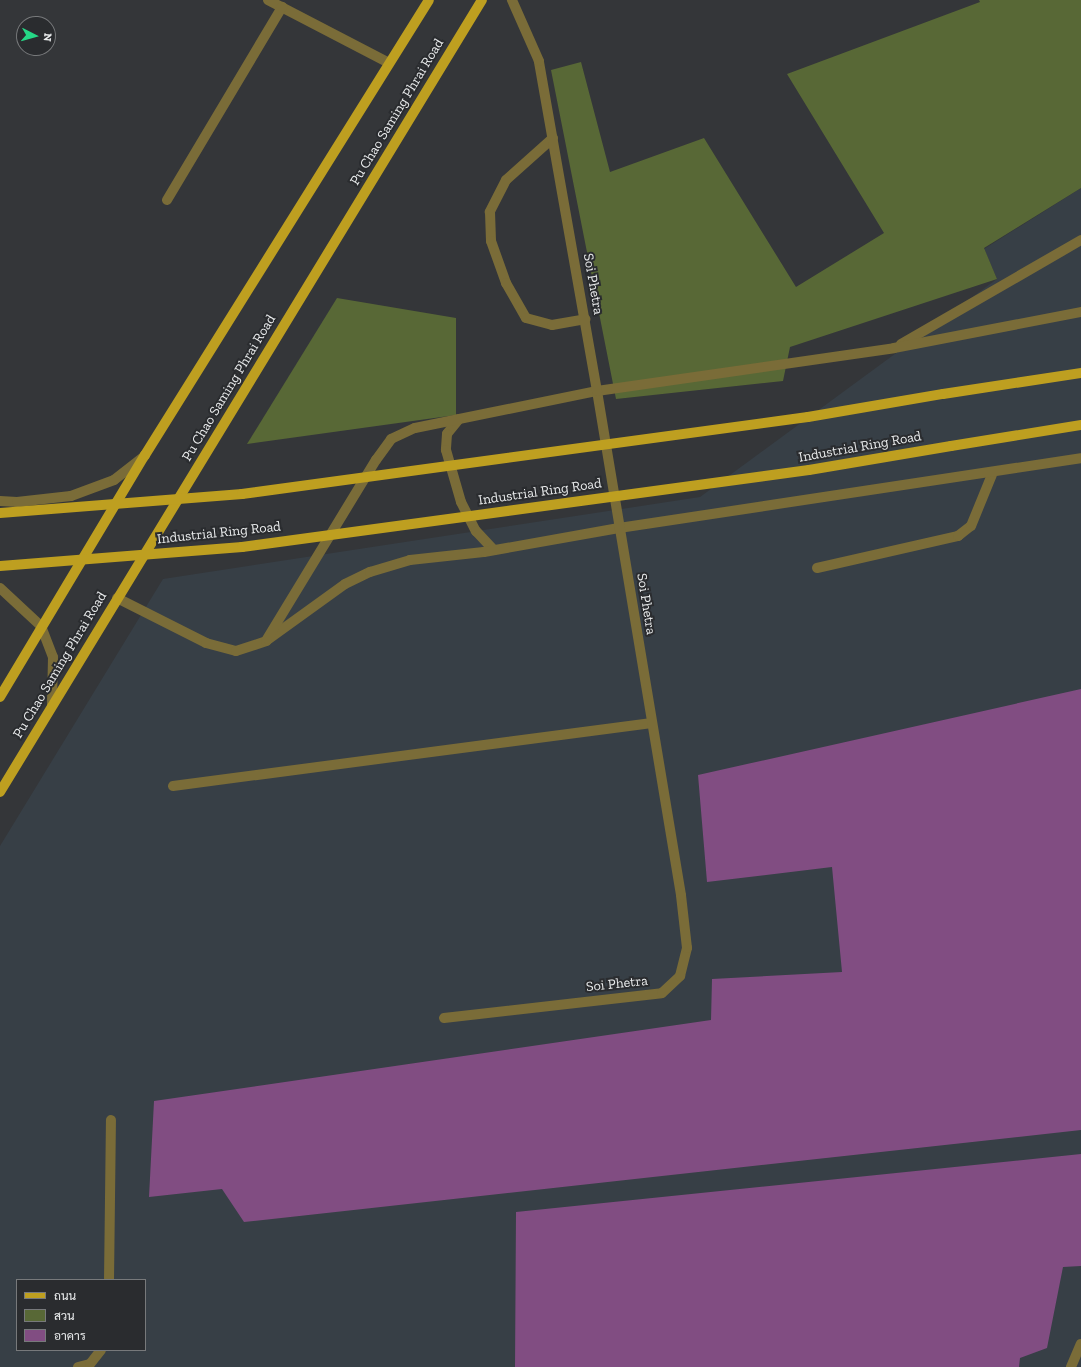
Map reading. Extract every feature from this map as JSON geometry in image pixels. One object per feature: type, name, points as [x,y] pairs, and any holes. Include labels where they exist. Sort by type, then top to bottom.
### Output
[{"type":"main road","points":[[0,697],[41,626],[145,455],[429,0]]},
{"type":"main road","name":"Pu Chao Saming Phrai Road","points":[[0,792],[482,0]]},
{"type":"main road","points":[[0,513],[250,493],[808,417],[1081,373]]},
{"type":"main road","name":"Industrial Ring Road","points":[[0,566],[242,547],[809,470],[1081,425]]},
{"type":"street","points":[[268,0],[389,63]]},
{"type":"street","name":"Soi Phetra","points":[[444,1018],[662,993],[680,976],[687,948],[652,723],[597,391],[539,61],[512,0]]},
{"type":"street","points":[[167,200],[282,7]]},
{"type":"street","points":[[553,138],[506,180],[490,212],[491,241],[506,284],[526,318],[552,326],[584,319]]},
{"type":"street","points":[[894,348],[1081,240]]},
{"type":"street","points":[[266,641],[354,494],[391,439],[415,428],[597,391],[894,348],[1081,312]]},
{"type":"street","points":[[459,419],[447,434],[446,450],[467,514],[476,531],[494,550]]},
{"type":"street","points":[[0,501],[17,502],[71,496],[114,480],[145,455]]},
{"type":"street","points":[[117,598],[206,643],[236,651],[266,641],[345,584],[370,572],[410,560],[494,550],[619,528],[1081,458]]},
{"type":"street","points":[[817,568],[958,536],[971,526],[993,472]]},
{"type":"street","points":[[0,588],[41,626],[53,657],[52,705]]},
{"type":"street","points":[[173,786],[652,723]]},
{"type":"street","points":[[109,1279],[111,1120]]},
{"type":"street","points":[[1071,1367],[1081,1344]]},
{"type":"street","points":[[78,1367],[90,1364],[100,1351]]},
{"type":"shaded area","points":[[1081,188],[1081,1367],[0,1367],[0,846],[163,579],[700,497],[997,279],[984,249]]},
{"type":"green space","points":[[979,0],[1081,0],[1081,188],[984,248],[997,279],[790,347],[783,381],[616,399],[551,70],[581,62],[610,172],[704,138],[796,287],[884,233],[787,74],[980,2]]},
{"type":"green space","points":[[337,298],[456,318],[456,415],[247,444]]},
{"type":"building","points":[[1081,689],[1081,1130],[244,1222],[222,1189],[149,1197],[154,1101],[711,1020],[712,979],[842,972],[832,867],[707,882],[698,775]]},
{"type":"building","points":[[1081,1154],[1081,1266],[1063,1267],[1047,1348],[1020,1358],[1019,1367],[515,1367],[516,1212]]}]
